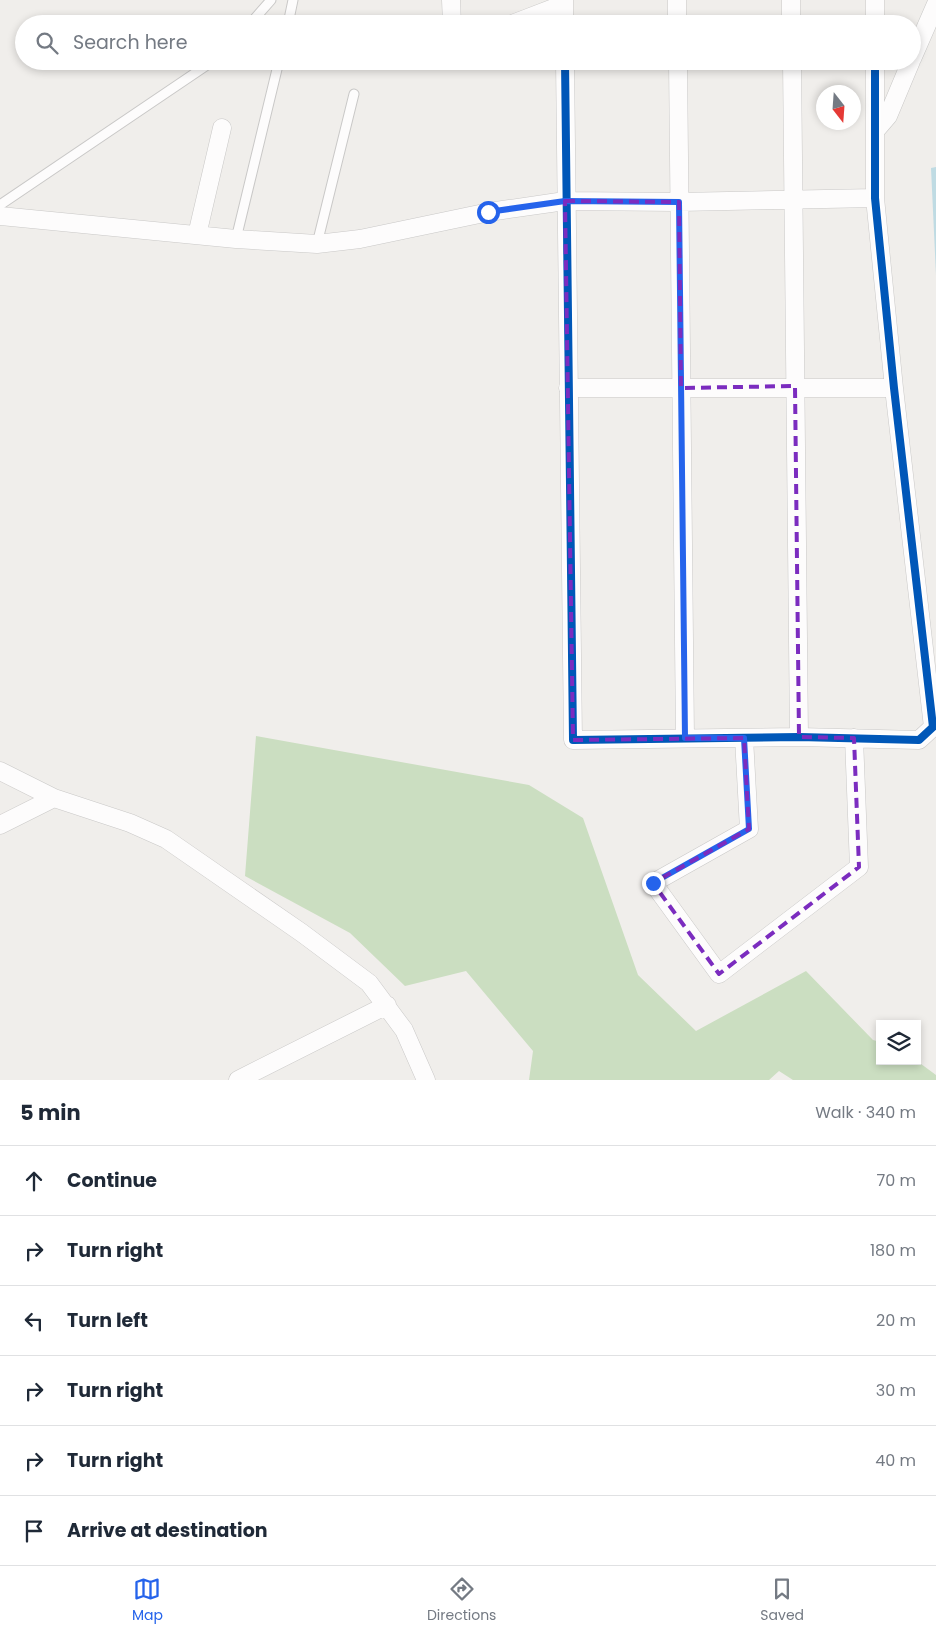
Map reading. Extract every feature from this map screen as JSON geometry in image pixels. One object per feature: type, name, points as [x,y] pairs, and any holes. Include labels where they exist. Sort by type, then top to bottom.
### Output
[{"type":"street","points":[[451,0],[452,15]]},
{"type":"street","points":[[677,0],[677,15]]},
{"type":"street","points":[[791,0],[791,15]]},
{"type":"street","points":[[875,0],[875,15]]},
{"type":"street","points":[[533,15],[564,2],[564,15]]},
{"type":"street","points":[[921,39],[936,4]]},
{"type":"street","points":[[564,70],[573,740],[799,737],[919,740],[933,727],[894,388],[875,198],[876,70]]},
{"type":"street","points":[[678,70],[685,738]]},
{"type":"street","points":[[792,70],[799,737]]},
{"type":"street","points":[[876,130],[888,116],[908,70]]},
{"type":"street","points":[[197,235],[222,128]]},
{"type":"street","points":[[0,216],[236,239],[317,244],[360,239],[488,212],[565,201],[679,202],[875,198]]},
{"type":"street","points":[[568,388],[795,386],[894,388]]},
{"type":"street","points":[[744,738],[749,829],[653,883],[719,974],[859,867],[854,738]]},
{"type":"street","points":[[0,771],[54,798],[130,823],[166,840],[340,961],[369,983],[387,1005],[404,1030],[426,1080]]},
{"type":"street","points":[[0,825],[54,798]]},
{"type":"street","points":[[238,1080],[387,1005]]},
{"type":"lane","points":[[258,15],[271,0]]},
{"type":"lane","points":[[290,15],[293,0]]},
{"type":"lane","points":[[0,205],[199,70]]},
{"type":"lane","points":[[236,239],[277,70]]},
{"type":"lane","points":[[317,244],[354,94]]},
{"type":"highlighted area","points":[[565,201],[679,202],[681,388],[795,386],[799,737],[854,738],[859,867],[719,974],[653,883],[749,829],[744,738],[573,740]]},
{"type":"green space","points":[[256,736],[529,785],[583,818],[638,975],[696,1031],[806,971],[873,1040],[876,1041],[876,1065],[921,1064],[936,1075],[936,1080],[793,1080],[779,1071],[769,1080],[529,1080],[533,1051],[466,971],[405,986],[350,933],[245,876]]},
{"type":"water","points":[[936,167],[936,275],[931,168]]},
{"type":"cycle path","points":[[565,70],[573,740],[799,737],[919,740],[933,727],[894,388],[875,198],[875,70]]},
{"type":"route","points":[[488,212],[565,201],[679,202],[685,738],[744,738],[749,829],[653,883]]}]
